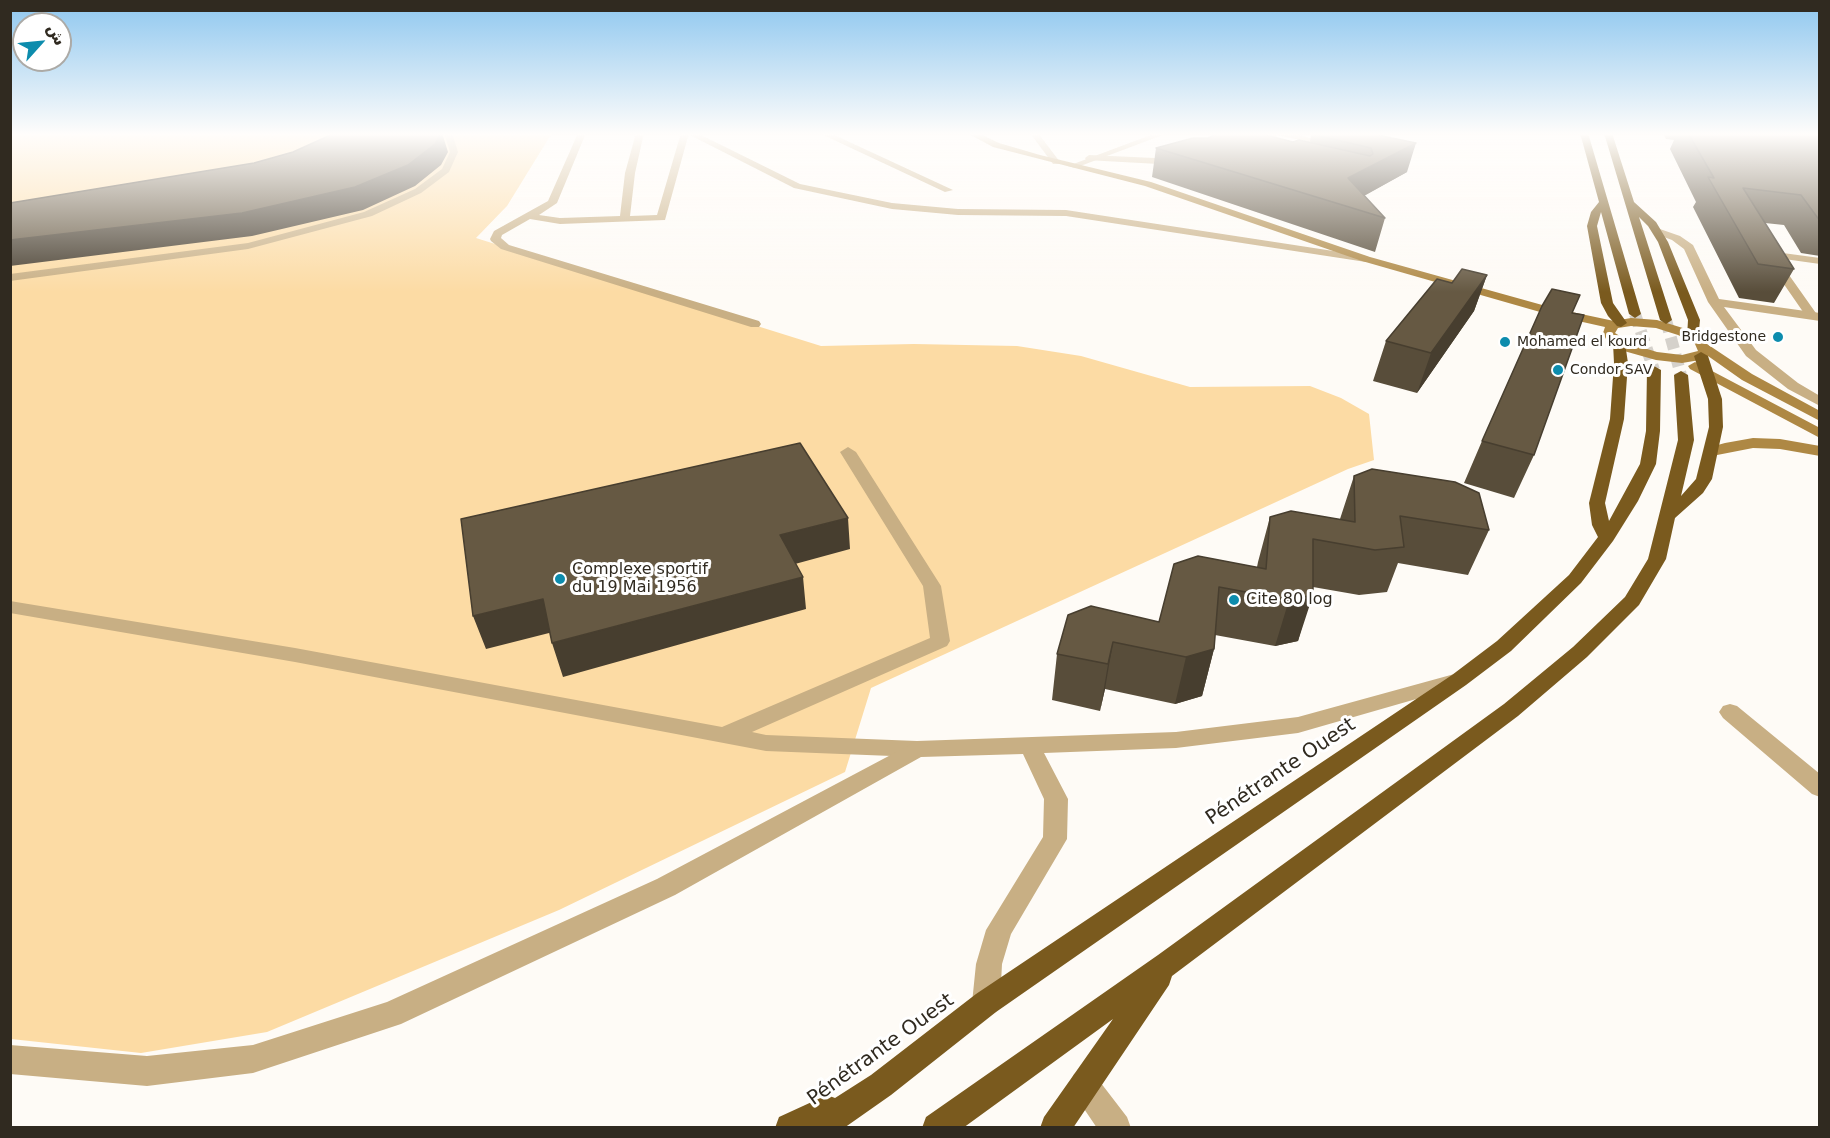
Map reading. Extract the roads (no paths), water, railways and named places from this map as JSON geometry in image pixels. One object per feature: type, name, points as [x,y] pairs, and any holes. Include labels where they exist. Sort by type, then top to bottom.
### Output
[{"type":"highway","points":[[1599,186],[1635,314]]},
{"type":"highway","points":[[1624,186],[1666,320]]},
{"type":"highway","points":[[1604,202],[1596,212],[1592,226],[1607,303],[1617,332],[1621,363],[1617,419],[1597,502],[1599,519],[1607,537]]},
{"type":"highway","points":[[1629,202],[1657,231],[1692,314],[1695,325],[1693,337]]},
{"type":"highway","points":[[1669,515],[1697,490],[1704,479],[1712,451],[1716,427],[1715,399],[1702,352]]},
{"type":"highway","points":[[937,1128],[1167,964],[1511,710],[1580,652],[1632,600],[1657,559],[1686,440],[1682,367]]},
{"type":"highway","name":"Pénétrante Ouest","points":[[816,1128],[880,1084],[986,1002],[1459,680],[1504,646],[1575,579],[1607,537],[1630,501],[1648,464],[1653,431],[1654,370]]},
{"type":"highway","points":[[1055,1128],[1167,964]]},
{"type":"highway","points":[[790,1128],[880,1084]]},
{"type":"main road","points":[[1154,186],[1366,260],[1551,311],[1617,332],[1641,353],[1707,373],[1820,434]]},
{"type":"main road","points":[[1617,332],[1657,324],[1693,337],[1702,352],[1820,417]]},
{"type":"main road","points":[[1682,367],[1702,352]]},
{"type":"main road","points":[[1712,451],[1753,443],[1780,444],[1820,451]]},
{"type":"street","points":[[10,278],[247,246],[368,214],[425,186]]},
{"type":"street","points":[[559,186],[552,203],[498,233],[495,238],[505,247],[755,324]]},
{"type":"street","points":[[625,220],[629,186]]},
{"type":"street","points":[[529,216],[560,222],[661,219],[670,186]]},
{"type":"street","points":[[798,186],[892,206],[958,212],[1066,213],[1366,260]]},
{"type":"street","points":[[939,186],[948,190]]},
{"type":"street","points":[[1657,231],[1689,246],[1714,302],[1751,353],[1793,386],[1820,402]]},
{"type":"street","points":[[1816,317],[1768,254],[1820,261]]},
{"type":"street","points":[[1714,302],[1816,317]]},
{"type":"street","points":[[724,735],[940,641],[932,586],[848,452]]},
{"type":"street","points":[[10,607],[295,655],[766,743],[917,749],[1176,740],[1298,725],[1459,680]]},
{"type":"street","points":[[1730,712],[1820,788]]},
{"type":"street","points":[[986,1002],[989,964],[999,930],[1055,839],[1056,799],[1030,746]]},
{"type":"street","points":[[10,1059],[147,1071],[170,1069],[253,1059],[391,1014],[666,887],[917,749]]},
{"type":"street","points":[[1084,1084],[1116,1128]]},
{"type":"tunnel","points":[[1635,314],[1654,370]]},
{"type":"tunnel","points":[[1666,320],[1681,375]]},
{"type":"place","name":"Bridgestone","points":[[1778,337]]},
{"type":"place","name":"Mohamed el kourd","points":[[1505,342]]},
{"type":"place","name":"Condor SAV","points":[[1558,370]]},
{"type":"place","name":"Complexe sportif du 19 Mai 1956","points":[[560,579]]},
{"type":"place","name":"Cite 80 log","points":[[1234,600]]}]
